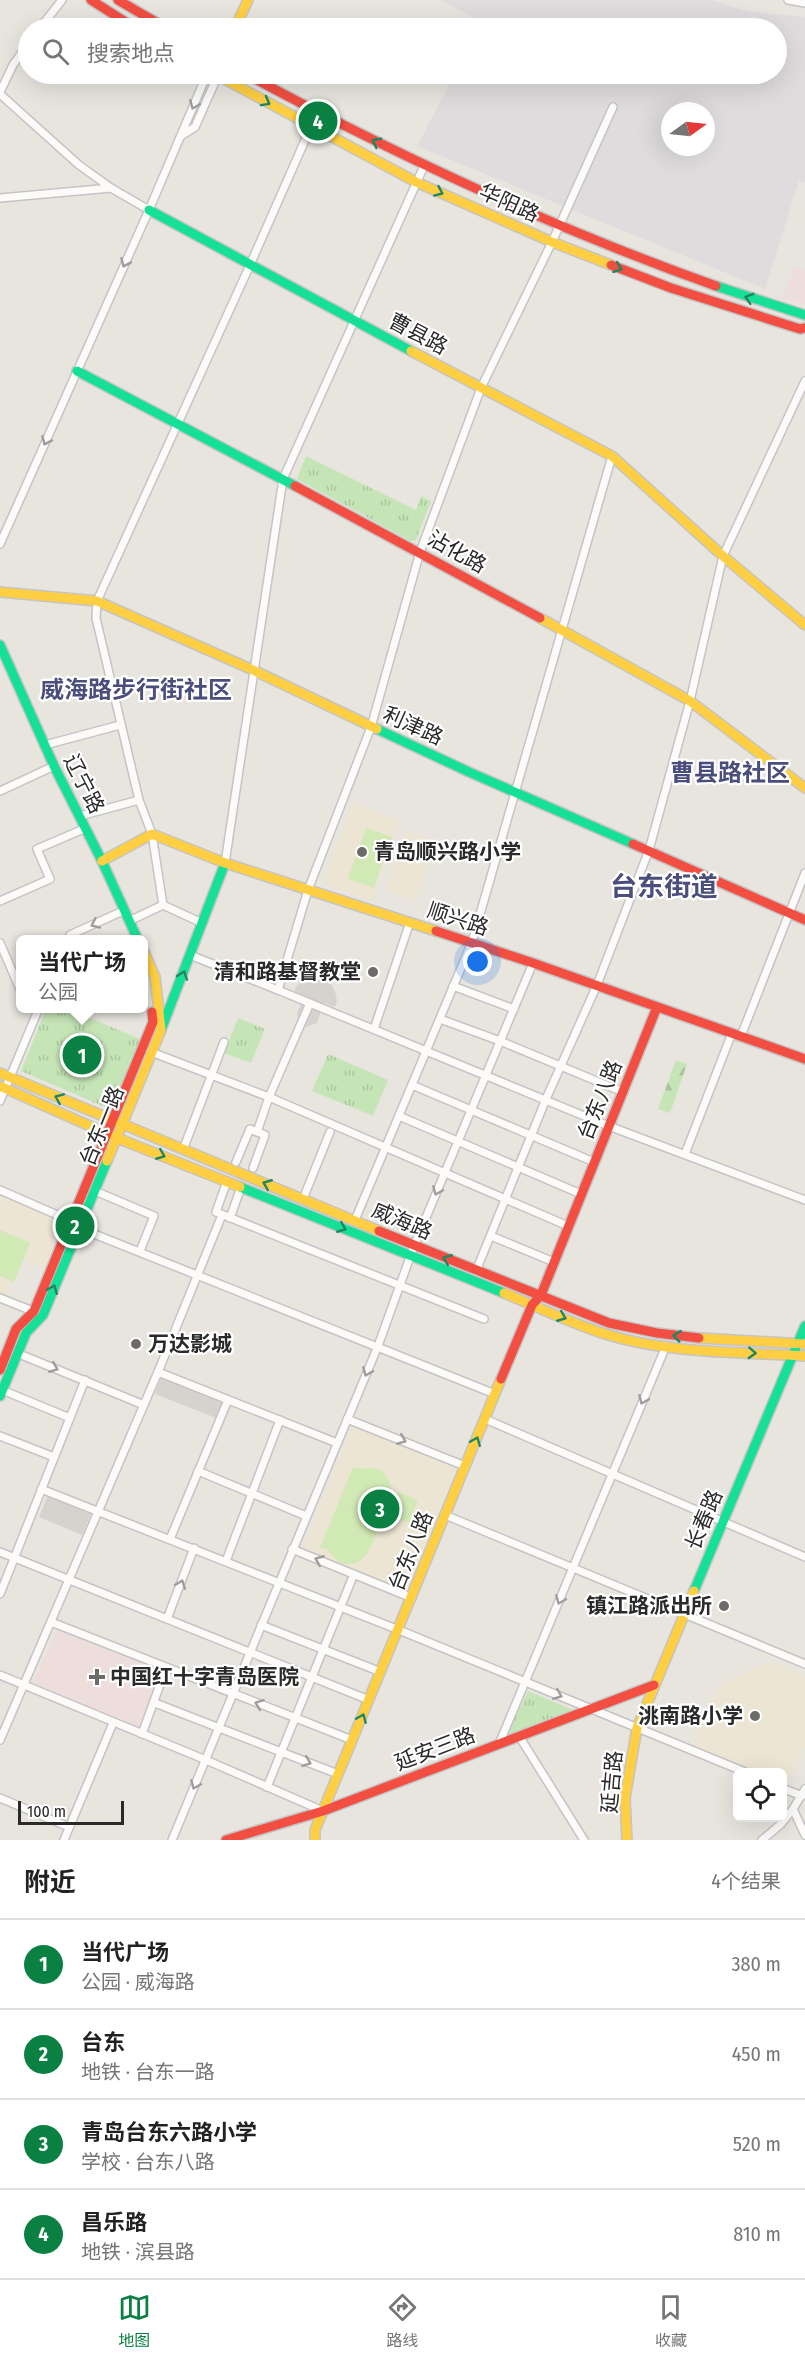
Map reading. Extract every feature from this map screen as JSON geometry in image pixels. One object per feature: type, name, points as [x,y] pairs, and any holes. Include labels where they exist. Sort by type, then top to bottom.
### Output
[{"type":"main road","points":[[91,0],[119,18]]},
{"type":"main road","points":[[118,0],[149,18]]},
{"type":"main road","points":[[240,18],[248,0]]},
{"type":"main road","name":"华阳路","points":[[235,84],[416,182],[552,242],[671,288],[779,323],[800,329],[805,328]]},
{"type":"main road","name":"华阳路","points":[[264,84],[424,166],[559,226],[676,273],[805,315]]},
{"type":"main road","name":"曹县路","points":[[149,210],[355,322],[612,456],[723,556],[805,625]]},
{"type":"main road","name":"沾化路","points":[[77,370],[420,552],[690,701],[805,789]]},
{"type":"main road","name":"利津路","points":[[0,592],[97,601],[253,670],[371,727],[603,832],[649,850],[805,920]]},
{"type":"main road","name":"辽宁路","points":[[0,645],[45,744],[52,767],[80,816],[83,830],[102,861],[130,935]]},
{"type":"main road","name":"辽宁路","points":[[0,657],[122,911],[136,935]]},
{"type":"main road","points":[[102,861],[152,834]]},
{"type":"main road","name":"顺兴路","points":[[152,834],[225,863],[472,942],[805,1059]]},
{"type":"main road","name":"台东一路","points":[[1,1393],[26,1333],[38,1313],[75,1224],[108,1133],[117,1123],[161,1030],[225,863]]},
{"type":"main road","points":[[148,962],[154,976],[161,1030]]},
{"type":"main road","name":"台东一路","points":[[75,1224],[95,1191],[117,1138],[117,1123],[153,1022],[148,976]]},
{"type":"main road","name":"台东八路","points":[[315,1840],[315,1830],[532,1305],[540,1295],[655,1006]]},
{"type":"main road","name":"威海路","points":[[0,1073],[355,1220],[412,1251],[476,1271],[588,1316],[636,1330],[694,1338],[801,1344]]},
{"type":"main road","name":"威海路","points":[[3,1087],[117,1138],[412,1251],[532,1305],[605,1334],[666,1347],[805,1356]]},
{"type":"main road","name":"台东一路","points":[[0,1370],[16,1329],[38,1313]]},
{"type":"main road","name":"长春路","points":[[636,1728],[793,1356],[801,1344],[805,1326]]},
{"type":"main road","name":"延安三路","points":[[226,1840],[323,1811],[654,1685]]},
{"type":"main road","name":"延吉路","points":[[627,1840],[625,1798],[636,1728]]},
{"type":"street","points":[[48,18],[62,0]]},
{"type":"street","points":[[788,0],[805,3]]},
{"type":"street","points":[[0,93],[18,58]]},
{"type":"street","points":[[0,544],[203,84]]},
{"type":"street","points":[[180,136],[195,127],[213,84]]},
{"type":"street","name":"曹县路","points":[[0,93],[79,165],[111,188],[149,210]]},
{"type":"street","points":[[278,990],[308,890],[371,727],[420,552],[481,388],[552,242],[613,107]]},
{"type":"street","points":[[163,905],[152,834],[139,800],[96,618],[97,601],[317,113]]},
{"type":"street","points":[[225,863],[283,479],[424,166]]},
{"type":"street","points":[[0,198],[111,188]]},
{"type":"street","points":[[476,1271],[546,1100],[597,985],[649,850],[690,701],[723,556],[805,381]]},
{"type":"street","points":[[355,1220],[472,942],[612,456]]},
{"type":"street","points":[[45,744],[120,725]]},
{"type":"street","points":[[0,791],[52,767]]},
{"type":"street","points":[[80,816],[139,800]]},
{"type":"street","points":[[0,902],[50,879],[37,849],[83,830]]},
{"type":"street","points":[[685,1154],[790,913],[805,873]]},
{"type":"street","points":[[129,921],[163,905],[202,923]]},
{"type":"street","points":[[70,935],[122,911]]},
{"type":"street","points":[[374,1029],[410,922]]},
{"type":"street","points":[[0,943],[16,978]]},
{"type":"street","points":[[190,955],[608,1125],[805,1200]]},
{"type":"street","points":[[172,1840],[378,1347],[412,1251],[533,963]]},
{"type":"street","points":[[453,986],[514,1009]]},
{"type":"street","points":[[257,1132],[269,1097],[310,1003]]},
{"type":"street","points":[[31,1013],[34,1020]]},
{"type":"street","points":[[0,1101],[3,1087],[10,1077],[37,1013]]},
{"type":"street","points":[[440,1019],[622,1091]]},
{"type":"street","points":[[183,1150],[224,1042]]},
{"type":"street","points":[[151,1052],[269,1097],[567,1225]]},
{"type":"street","points":[[412,1085],[593,1161]]},
{"type":"street","points":[[399,1116],[580,1193]]},
{"type":"street","points":[[237,1162],[250,1130],[257,1132],[265,1136],[253,1168]]},
{"type":"street","points":[[303,1199],[330,1132]]},
{"type":"street","points":[[226,1184],[216,1212],[484,1319]]},
{"type":"street","points":[[0,1190],[140,1251],[495,1394]]},
{"type":"street","points":[[230,1218],[240,1190]]},
{"type":"street","points":[[95,1191],[154,1216],[140,1251]]},
{"type":"street","points":[[0,1740],[158,1372],[222,1215]]},
{"type":"street","points":[[491,1236],[553,1261]]},
{"type":"street","points":[[0,1298],[38,1313]]},
{"type":"street","points":[[499,1744],[666,1347]]},
{"type":"street","points":[[24,1356],[144,1405]]},
{"type":"street","points":[[158,1372],[337,1443]]},
{"type":"street","points":[[0,1594],[18,1559],[41,1489],[85,1380]]},
{"type":"street","points":[[1,1393],[70,1418]]},
{"type":"street","points":[[170,1539],[228,1400]]},
{"type":"street","points":[[347,1419],[465,1466]]},
{"type":"street","points":[[485,1419],[805,1557]]},
{"type":"street","points":[[226,1561],[280,1420]]},
{"type":"street","points":[[0,1436],[54,1457]]},
{"type":"street","points":[[198,1471],[306,1516]]},
{"type":"street","points":[[41,1489],[399,1630],[733,1768]]},
{"type":"street","points":[[445,1515],[805,1664]]},
{"type":"street","points":[[167,1619],[195,1548]]},
{"type":"street","points":[[292,1549],[412,1598]]},
{"type":"street","points":[[0,1552],[369,1700]]},
{"type":"street","points":[[267,1786],[354,1574]]},
{"type":"street","points":[[51,1622],[352,1740]]},
{"type":"street","points":[[261,1625],[381,1672]]},
{"type":"street","points":[[142,1734],[166,1668]]},
{"type":"street","points":[[0,1675],[323,1811]]},
{"type":"street","points":[[155,1703],[338,1774]]},
{"type":"street","points":[[64,1840],[113,1723]]},
{"type":"street","points":[[519,1736],[584,1840]]},
{"type":"street","points":[[762,1840],[780,1826],[804,1793],[787,1789]]},
{"type":"street","points":[[0,1798],[69,1827]]},
{"type":"street","points":[[793,1809],[805,1835]]},
{"type":"shaded area","points":[[440,0],[710,0],[752,12],[805,17],[805,183],[799,181],[765,289],[417,146],[450,84],[787,84],[787,18],[474,18]]},
{"type":"shaded area","points":[[795,267],[805,271],[805,305],[781,299]]},
{"type":"shaded area","name":"青岛顺兴路小学","points":[[352,803],[400,821],[372,901],[323,883]]},
{"type":"shaded area","points":[[406,831],[436,841],[416,900],[385,890]]},
{"type":"shaded area","points":[[314,979],[330,983],[337,1001],[335,1007],[324,1003],[317,1023],[306,1027],[299,1022],[297,1013],[304,996],[294,992],[297,985],[303,981]]},
{"type":"shaded area","points":[[0,1193],[65,1222],[45,1268],[24,1259],[6,1299],[0,1296]]},
{"type":"shaded area","points":[[162,1374],[224,1398],[216,1418],[155,1394]]},
{"type":"shaded area","points":[[352,1426],[457,1469],[408,1592],[303,1549]]},
{"type":"shaded area","points":[[49,1492],[93,1509],[82,1535],[39,1517]]},
{"type":"shaded area","name":"中国红十字青岛医院","points":[[57,1630],[161,1671],[140,1728],[33,1683]]},
{"type":"shaded area","name":"洮南路小学","points":[[769,1661],[805,1676],[805,1748],[787,1782],[787,1768],[742,1768],[691,1748],[720,1684]]},
{"type":"green space","points":[[306,456],[416,510],[421,496],[431,501],[416,540],[411,541],[297,479]]},
{"type":"green space","points":[[366,828],[392,837],[374,888],[348,879]]},
{"type":"green space","points":[[44,1013],[78,1013],[142,1040],[112,1110],[21,1071]]},
{"type":"green space","points":[[238,1018],[265,1029],[251,1063],[224,1053]]},
{"type":"green space","points":[[328,1054],[388,1080],[373,1116],[312,1091]]},
{"type":"green space","points":[[676,1060],[687,1064],[670,1113],[658,1109]]},
{"type":"green space","points":[[0,1230],[30,1243],[14,1282],[0,1276]]},
{"type":"green space","points":[[353,1467],[375,1468],[384,1472],[391,1487],[377,1533],[369,1550],[356,1563],[345,1564],[335,1559],[328,1549],[320,1548]]},
{"type":"green space","points":[[398,1492],[418,1500],[409,1523],[389,1515]]},
{"type":"green space","points":[[528,1691],[573,1710],[507,1735]]},
{"type":"traffic: fast","points":[[149,210],[411,351]]},
{"type":"traffic: fast","points":[[716,286],[805,315]]},
{"type":"traffic: fast","points":[[77,371],[295,486]]},
{"type":"traffic: fast","points":[[0,645],[54,766],[102,861],[136,935]]},
{"type":"traffic: fast","points":[[377,729],[633,844]]},
{"type":"traffic: fast","points":[[161,1030],[225,863]]},
{"type":"traffic: fast","points":[[0,1396],[26,1333],[43,1315],[107,1161]]},
{"type":"traffic: fast","points":[[240,1187],[504,1293]]},
{"type":"traffic: fast","points":[[694,1591],[805,1326]]},
{"type":"traffic: slow","points":[[240,18],[248,0]]},
{"type":"traffic: slow","points":[[234,84],[416,182],[552,242],[611,265]]},
{"type":"traffic: slow","points":[[411,351],[612,456],[723,556],[805,625]]},
{"type":"traffic: slow","points":[[0,592],[97,601],[253,670],[377,729]]},
{"type":"traffic: slow","points":[[540,618],[690,701],[805,788]]},
{"type":"traffic: slow","points":[[102,861],[152,834],[225,863],[436,931]]},
{"type":"traffic: slow","points":[[107,1161],[161,1030],[155,977],[148,961]]},
{"type":"traffic: slow","points":[[0,1073],[379,1231]]},
{"type":"traffic: slow","points":[[0,1086],[117,1138],[240,1187]]},
{"type":"traffic: slow","points":[[504,1293],[580,1325],[629,1341],[679,1349],[805,1356]]},
{"type":"traffic: slow","points":[[699,1338],[805,1344]]},
{"type":"traffic: slow","points":[[315,1840],[315,1830],[501,1379]]},
{"type":"traffic: slow","points":[[627,1840],[625,1798],[637,1728],[694,1591]]},
{"type":"traffic: jam","points":[[91,0],[119,18]]},
{"type":"traffic: jam","points":[[118,0],[149,18]]},
{"type":"traffic: jam","points":[[265,84],[361,134],[477,189],[595,240],[716,286]]},
{"type":"traffic: jam","points":[[611,265],[671,288],[800,329],[805,328]]},
{"type":"traffic: jam","points":[[295,486],[540,618]]},
{"type":"traffic: jam","points":[[633,844],[805,920]]},
{"type":"traffic: jam","points":[[436,931],[805,1059]]},
{"type":"traffic: jam","points":[[501,1379],[532,1305],[541,1295],[657,1007]]},
{"type":"traffic: jam","points":[[0,1370],[16,1329],[34,1311],[153,1022],[152,1012]]},
{"type":"traffic: jam","points":[[379,1231],[609,1323],[657,1333],[699,1338]]},
{"type":"traffic: jam","points":[[226,1840],[323,1811],[654,1685]]},
{"type":"place","name":"昌乐路","points":[[318,121]]},
{"type":"place","name":"青岛顺兴路小学","points":[[362,852]]},
{"type":"place","name":"清和路基督教堂","points":[[373,972]]},
{"type":"place","name":"当代广场","points":[[82,1055]]},
{"type":"place","name":"台东","points":[[75,1226]]},
{"type":"place","name":"万达影城","points":[[136,1344]]},
{"type":"place","name":"青岛台东六路小学","points":[[380,1509]]},
{"type":"place","name":"镇江路派出所","points":[[724,1606]]},
{"type":"place","name":"中国红十字青岛医院","points":[[97,1677]]},
{"type":"place","name":"洮南路小学","points":[[755,1716]]},
{"type":"district","name":"威海路步行街社区","points":[[136,690]]},
{"type":"district","name":"曹县路社区","points":[[730,773]]},
{"type":"district","name":"台东街道","points":[[664,887]]}]
